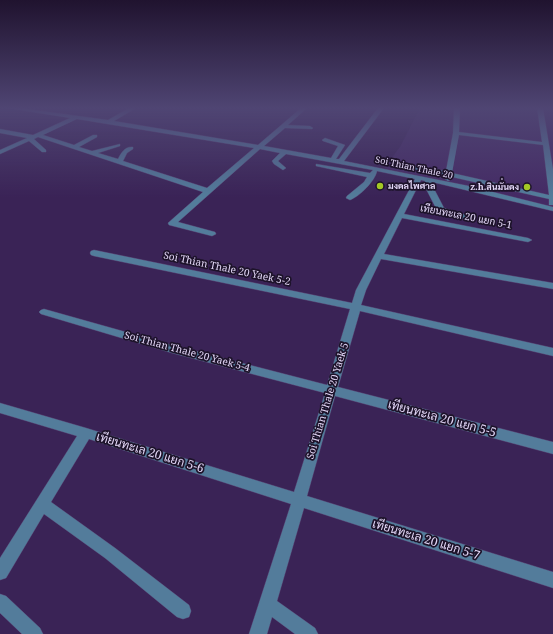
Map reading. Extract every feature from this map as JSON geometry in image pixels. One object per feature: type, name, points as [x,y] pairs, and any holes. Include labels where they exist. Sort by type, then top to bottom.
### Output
[{"type":"street","points":[[0,152],[33,138]]},
{"type":"street","points":[[34,138],[44,151]]},
{"type":"street","points":[[36,138],[74,147],[208,192]]},
{"type":"street","points":[[74,147],[92,138]]},
{"type":"street","name":"Soi Thian Thale 20","points":[[211,138],[424,178],[552,209]]},
{"type":"street","points":[[212,234],[172,223],[271,138]]},
{"type":"street","points":[[340,162],[359,138]]},
{"type":"street","points":[[446,183],[455,138]]},
{"type":"street","points":[[494,138],[546,144]]},
{"type":"street","points":[[545,138],[553,198],[552,209]]},
{"type":"street","points":[[325,140],[342,145],[332,160]]},
{"type":"street","points":[[91,153],[118,145]]},
{"type":"street","points":[[119,162],[125,152],[131,148]]},
{"type":"street","points":[[283,168],[276,163],[276,161],[284,152]]},
{"type":"street","points":[[398,164],[553,198]]},
{"type":"street","points":[[318,165],[372,176]]},
{"type":"street","points":[[350,198],[372,176],[376,169]]},
{"type":"street","points":[[424,178],[441,210],[470,219]]},
{"type":"street","name":"Soi Thian Thale 20 Yaek 5","points":[[258,634],[361,290],[399,215],[424,178]]},
{"type":"street","name":"เทียนทะเล 20 แยก 5-1","points":[[399,215],[528,240]]},
{"type":"street","name":"Soi Thian Thale 20 Yaek 5-2","points":[[94,253],[355,307],[553,352]]},
{"type":"street","points":[[379,256],[553,286]]},
{"type":"street","name":"Soi Thian Thale 20 Yaek 5-4","points":[[44,312],[172,349],[330,390]]},
{"type":"street","name":"เทียนทะเล 20 แยก 5-5","points":[[330,390],[553,448]]},
{"type":"street","name":"เทียนทะเล 20 แยก 5-6","points":[[0,408],[86,433],[299,500]]},
{"type":"street","points":[[2,565],[86,433]]},
{"type":"street","name":"เทียนทะเล 20 แยก 5-7","points":[[299,500],[553,580]]},
{"type":"street","points":[[41,504],[110,553],[182,611]]},
{"type":"street","points":[[0,602],[34,634]]},
{"type":"street","points":[[268,604],[309,634]]},
{"type":"shaded area","points":[[405,138],[553,138],[553,208],[384,168],[400,147]]},
{"type":"place","name":"มงคลไพศาล","points":[[380,186]]},
{"type":"place","name":"z.h.สินมั่นคง","points":[[527,187]]}]
